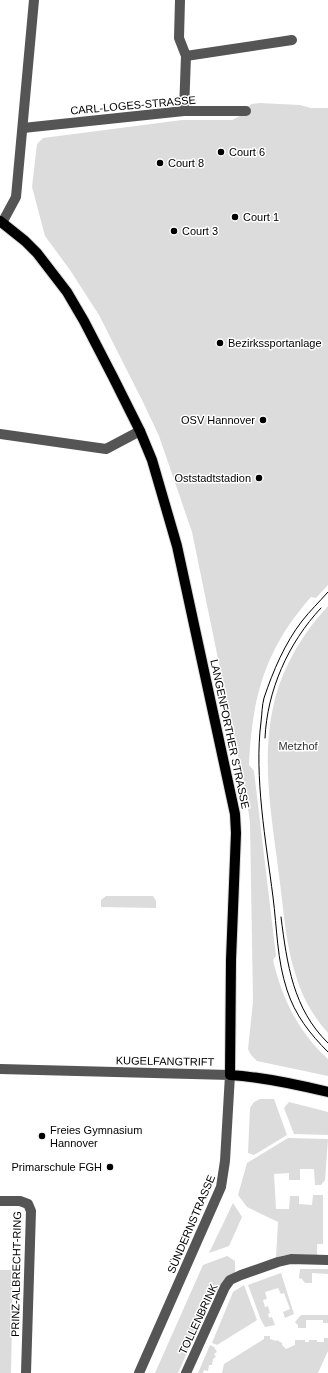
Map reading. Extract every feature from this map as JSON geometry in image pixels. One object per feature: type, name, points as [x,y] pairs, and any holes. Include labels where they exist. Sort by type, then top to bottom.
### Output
[{"type":"main road","name":"LANGENFORTHER STRASSE","points":[[1,222],[25,241],[37,253],[67,292],[84,321],[140,431],[154,467],[178,546],[235,814],[236,833],[231,960],[230,1075]]},
{"type":"main road","name":"KUGELFANGTRIFT","points":[[230,1075],[272,1079],[328,1092]]},
{"type":"street","points":[[1,222],[16,197],[34,0]]},
{"type":"street","points":[[180,0],[179,38],[186,56],[184,111]]},
{"type":"street","points":[[186,56],[292,40]]},
{"type":"street","name":"CARL-LOGES-STRASSE","points":[[23,128],[184,111],[246,111]]},
{"type":"street","points":[[0,434],[106,449],[140,431]]},
{"type":"street","name":"KUGELFANGTRIFT","points":[[0,1069],[230,1075]]},
{"type":"street","name":"SÜNDERNSTRASSE","points":[[139,1373],[221,1187],[225,1168],[230,1075]]},
{"type":"street","name":"PRINZ-ALBRECHT-RING","points":[[0,1201],[20,1201],[28,1204],[31,1211],[26,1373]]},
{"type":"street","name":"TOLLENBRINK","points":[[186,1373],[225,1287],[230,1280],[278,1262],[291,1259],[328,1260]]},
{"type":"green space","name":"Bezirkssportanlage","points":[[251,104],[300,105],[311,108],[328,108],[328,585],[316,598],[311,597],[295,616],[272,655],[264,675],[253,717],[249,765],[254,771],[276,956],[273,960],[281,988],[293,1014],[317,1049],[328,1059],[328,1076],[257,1061],[248,1049],[253,1002],[250,822],[246,795],[192,532],[159,436],[99,315],[70,270],[45,236],[32,187],[37,144],[43,138],[182,120],[232,120],[242,115]]},
{"type":"green space","name":"Metzhof","points":[[328,606],[328,1033],[313,1013],[305,999],[298,984],[290,953],[271,816],[268,748],[274,703],[288,663],[310,627]]},
{"type":"green space","points":[[106,896],[153,896],[156,901],[156,908],[101,907],[101,900]]},
{"type":"green space","points":[[260,1099],[274,1099],[287,1135],[254,1155],[248,1153],[250,1108],[254,1102]]},
{"type":"green space","points":[[289,1102],[328,1112],[328,1135],[294,1134],[284,1108]]},
{"type":"green space","points":[[288,1138],[328,1139],[325,1180],[321,1185],[315,1185],[314,1169],[300,1169],[300,1180],[289,1180],[289,1173],[274,1174],[276,1209],[289,1209],[290,1196],[299,1196],[299,1204],[312,1205],[313,1195],[323,1195],[323,1244],[317,1244],[317,1255],[285,1255],[276,1258],[278,1222],[247,1207],[238,1195],[247,1163]]},
{"type":"green space","points":[[233,1203],[242,1217],[229,1246],[209,1253]]},
{"type":"green space","points":[[227,1256],[235,1261],[235,1274],[216,1294],[212,1296],[178,1373],[155,1373],[203,1265]]},
{"type":"green space","points":[[300,1269],[328,1269],[328,1274],[312,1273],[312,1283],[305,1283],[299,1278]]},
{"type":"green space","points":[[0,1270],[13,1270],[11,1373],[0,1373]]},
{"type":"green space","points":[[281,1273],[294,1314],[285,1318],[283,1312],[290,1309],[284,1293],[281,1294],[278,1288],[265,1292],[267,1299],[263,1300],[265,1307],[268,1306],[270,1313],[268,1314],[269,1318],[272,1317],[275,1325],[265,1327],[248,1285]]},
{"type":"green space","points":[[244,1285],[257,1320],[217,1345],[212,1343],[233,1292]]},
{"type":"green space","points":[[301,1315],[328,1315],[328,1323],[323,1323],[323,1320],[306,1320],[306,1328],[298,1328],[298,1325],[295,1322]]},
{"type":"green space","points":[[264,1336],[270,1336],[270,1339],[277,1340],[282,1343],[286,1349],[295,1345],[295,1340],[305,1340],[305,1342],[309,1342],[309,1340],[317,1340],[317,1342],[324,1342],[324,1338],[328,1338],[328,1351],[318,1373],[222,1373],[224,1364],[264,1339]]},
{"type":"green space","points":[[210,1345],[214,1347],[217,1352],[214,1354],[216,1357],[213,1359],[212,1365],[209,1365],[208,1371],[204,1370],[203,1373],[198,1373]]},
{"type":"tram line","points":[[328,592],[305,617],[280,658],[264,698],[259,743],[260,787],[264,832],[281,967],[287,990],[294,1008],[309,1031],[328,1052]]},
{"type":"tram line","points":[[265,738],[270,703],[281,668],[299,636],[321,608]]},
{"type":"tram line","points":[[281,917],[289,969],[299,1001],[316,1030],[328,1043]]},
{"type":"place","name":"Court 6","points":[[221,152]]},
{"type":"place","name":"Court 8","points":[[160,163]]},
{"type":"place","name":"Court 1","points":[[235,217]]},
{"type":"place","name":"Court 3","points":[[174,231]]},
{"type":"place","name":"Bezirkssportanlage","points":[[220,343]]},
{"type":"place","name":"OSV Hannover","points":[[263,420]]},
{"type":"place","name":"Oststadtstadion","points":[[259,478]]},
{"type":"place","name":"Freies Gymnasium Hannover","points":[[42,1136]]},
{"type":"place","name":"Primarschule FGH","points":[[110,1167]]}]
